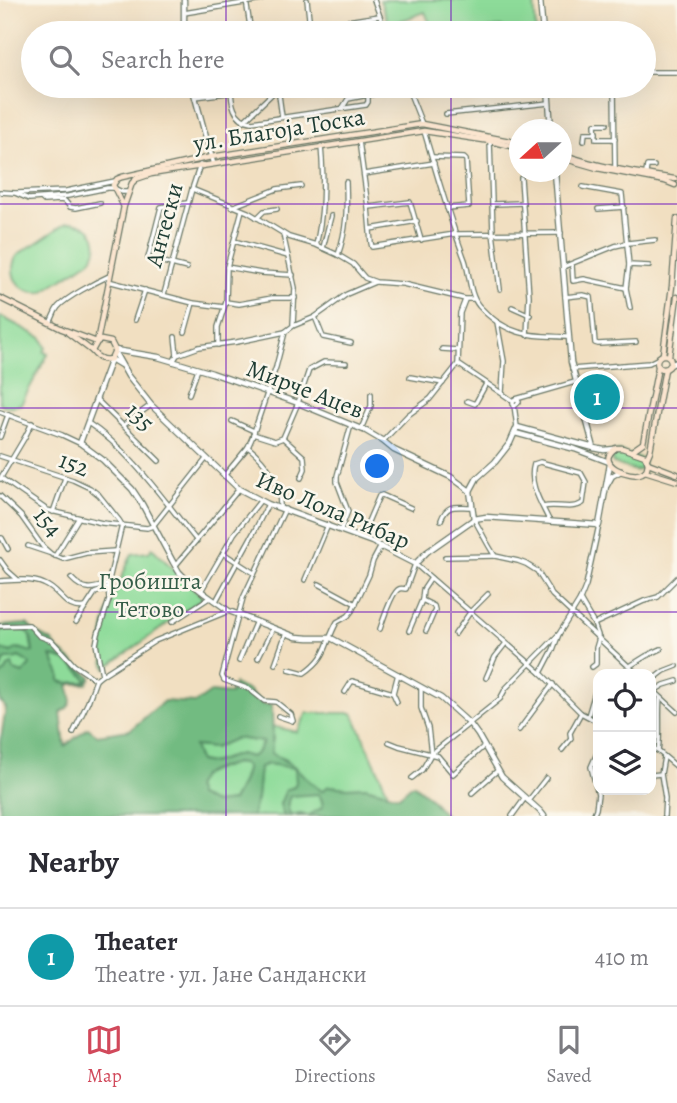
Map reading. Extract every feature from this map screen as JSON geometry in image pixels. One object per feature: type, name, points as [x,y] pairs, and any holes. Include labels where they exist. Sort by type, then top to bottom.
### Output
[{"type":"main road","name":"ул. Благоја Тоска","points":[[115,181],[146,170],[422,124],[509,144]]},
{"type":"main road","points":[[92,351],[97,342],[124,206],[132,183],[141,177],[212,160],[424,131],[509,144]]},
{"type":"main road","points":[[572,158],[676,178],[676,187],[665,181],[597,168],[572,159]]},
{"type":"main road","points":[[126,176],[132,183]]},
{"type":"main road","points":[[115,181],[114,188],[124,206]]},
{"type":"main road","points":[[645,471],[665,369],[670,365],[667,356],[677,219]]},
{"type":"main road","points":[[632,451],[643,443],[657,364],[667,356],[677,297]]},
{"type":"main road","points":[[0,298],[62,329],[97,342],[108,341],[113,344],[115,351],[111,359],[97,356],[62,329]]},
{"type":"main road","points":[[100,327],[108,341]]},
{"type":"main road","points":[[657,364],[665,369]]},
{"type":"main road","points":[[677,474],[647,461],[642,454],[619,447],[609,456],[609,463],[621,471],[638,475],[645,471],[677,481]]},
{"type":"street","points":[[184,0],[184,21]]},
{"type":"street","points":[[184,13],[262,0]]},
{"type":"street","points":[[307,0],[309,21]]},
{"type":"street","points":[[374,0],[381,21]]},
{"type":"street","points":[[540,0],[542,21]]},
{"type":"street","points":[[246,1],[249,21]]},
{"type":"street","points":[[348,21],[379,16]]},
{"type":"street","points":[[656,72],[677,72]]},
{"type":"street","points":[[195,98],[212,160]]},
{"type":"street","points":[[232,98],[236,113],[244,121],[252,122],[366,105],[368,98]]},
{"type":"street","points":[[244,121],[268,98]]},
{"type":"street","points":[[280,98],[282,117]]},
{"type":"street","points":[[343,108],[348,99],[353,98]]},
{"type":"street","points":[[412,98],[465,261],[474,299],[497,322],[515,331],[527,335],[568,337]]},
{"type":"street","points":[[549,98],[550,119]]},
{"type":"street","points":[[614,98],[615,168]]},
{"type":"street","points":[[446,114],[549,103]]},
{"type":"street","points":[[607,124],[595,124],[596,139],[615,139]]},
{"type":"street","points":[[584,141],[585,134],[596,132]]},
{"type":"street","points":[[359,141],[372,247],[455,234],[561,233]]},
{"type":"street","points":[[490,141],[493,233],[500,289]]},
{"type":"street","points":[[316,245],[322,207],[321,146]]},
{"type":"street","points":[[432,157],[466,160],[469,206],[447,208]]},
{"type":"street","points":[[364,174],[434,163]]},
{"type":"street","name":"Антески","points":[[164,294],[200,165]]},
{"type":"street","points":[[646,173],[646,166],[654,166]]},
{"type":"street","points":[[0,192],[66,191],[115,181]]},
{"type":"street","points":[[338,255],[346,223],[346,182]]},
{"type":"street","points":[[521,182],[530,316],[527,335]]},
{"type":"street","points":[[556,182],[572,369],[594,448]]},
{"type":"street","points":[[232,206],[277,189],[301,187]]},
{"type":"street","points":[[583,187],[621,194],[624,199],[629,265],[626,288],[630,308]]},
{"type":"street","points":[[15,193],[29,200],[107,188],[128,192]]},
{"type":"street","points":[[192,189],[242,210],[283,234],[338,255],[353,264],[365,278],[474,299]]},
{"type":"street","points":[[41,199],[65,201],[70,207],[76,208],[100,203]]},
{"type":"street","points":[[368,207],[411,202],[421,240]]},
{"type":"street","points":[[187,268],[148,258],[161,207],[188,203]]},
{"type":"street","points":[[492,204],[523,203]]},
{"type":"street","points":[[598,209],[624,207]]},
{"type":"street","points":[[257,218],[264,211],[277,209]]},
{"type":"street","points":[[218,345],[218,327],[225,304],[227,267],[242,210]]},
{"type":"street","points":[[323,248],[331,216]]},
{"type":"street","points":[[370,229],[416,221]]},
{"type":"street","points":[[283,234],[293,275],[293,326]]},
{"type":"street","points":[[563,267],[606,249],[655,240]]},
{"type":"street","points":[[234,241],[288,256]]},
{"type":"street","points":[[572,265],[572,281],[592,280],[626,288]]},
{"type":"street","points":[[629,265],[649,266]]},
{"type":"street","points":[[227,267],[293,275]]},
{"type":"street","points":[[50,323],[60,305],[97,281],[109,278],[193,303],[239,304],[272,298],[295,298]]},
{"type":"street","points":[[177,355],[199,347],[260,338],[285,331],[315,317],[347,294],[376,282]]},
{"type":"street","points":[[135,320],[145,290]]},
{"type":"street","points":[[565,297],[591,297],[595,343],[636,342]]},
{"type":"street","points":[[383,441],[408,415],[430,398],[458,363],[460,313],[465,299]]},
{"type":"street","points":[[186,332],[193,303]]},
{"type":"street","points":[[512,307],[530,316]]},
{"type":"street","points":[[315,317],[323,337],[351,343]]},
{"type":"street","points":[[497,322],[504,361],[502,392]]},
{"type":"street","points":[[224,476],[248,447],[276,367],[285,331]]},
{"type":"street","points":[[173,362],[177,355],[175,337]]},
{"type":"street","points":[[442,349],[458,350]]},
{"type":"street","points":[[115,351],[121,365]]},
{"type":"street","name":"Мирче Ацев","points":[[115,351],[158,357],[298,403],[360,429],[394,450],[451,477],[470,491]]},
{"type":"street","points":[[667,356],[677,361]]},
{"type":"street","points":[[111,359],[121,365]]},
{"type":"street","name":"135","points":[[80,443],[111,359]]},
{"type":"street","points":[[670,365],[677,361]]},
{"type":"street","points":[[232,421],[275,441],[283,438],[309,370],[324,362],[346,363]]},
{"type":"street","points":[[458,363],[516,402]]},
{"type":"street","points":[[572,369],[657,364]]},
{"type":"street","name":"Иво Лола Рибар","points":[[121,365],[151,405],[239,489],[268,504],[382,546],[415,564]]},
{"type":"street","points":[[189,394],[198,369]]},
{"type":"street","points":[[411,377],[443,383]]},
{"type":"street","points":[[516,402],[575,382]]},
{"type":"street","points":[[467,401],[475,404],[486,384]]},
{"type":"street","points":[[360,429],[371,406],[371,394]]},
{"type":"street","name":"135","points":[[96,399],[159,461]]},
{"type":"street","points":[[495,556],[474,519],[470,491],[477,478],[513,438],[517,427],[516,402]]},
{"type":"street","points":[[123,425],[151,405]]},
{"type":"street","points":[[0,412],[80,443],[103,460],[132,489],[179,572],[229,611],[286,634],[331,638],[441,698],[470,724],[507,782],[544,816]]},
{"type":"street","points":[[0,436],[8,415]]},
{"type":"street","points":[[88,423],[104,433],[117,446],[197,541]]},
{"type":"street","points":[[32,424],[0,478],[42,507],[78,518],[147,528],[153,526],[206,459]]},
{"type":"street","points":[[341,529],[348,511],[337,476],[351,425]]},
{"type":"street","points":[[517,427],[594,448],[614,449]]},
{"type":"street","points":[[515,433],[609,463],[590,569],[580,600],[559,634],[541,673]]},
{"type":"street","points":[[283,438],[306,460],[301,478]]},
{"type":"street","points":[[561,446],[564,439]]},
{"type":"street","points":[[248,447],[269,468],[283,509],[243,598],[222,678],[249,689],[264,701],[276,702],[291,714],[293,721],[278,716]]},
{"type":"street","name":"152","points":[[0,456],[90,488],[99,495],[122,525]]},
{"type":"street","points":[[543,507],[577,507],[583,503],[586,482],[581,472],[540,462],[534,464],[532,481],[543,507],[550,522]]},
{"type":"street","points":[[605,489],[612,477],[621,471]]},
{"type":"street","points":[[53,512],[65,478]]},
{"type":"street","points":[[175,566],[239,489]]},
{"type":"street","name":"154","points":[[0,496],[21,516],[43,547],[53,555],[67,558],[115,551]]},
{"type":"street","points":[[358,536],[367,524],[379,496],[411,508]]},
{"type":"street","points":[[201,591],[241,523],[260,500]]},
{"type":"street","points":[[215,601],[268,504]]},
{"type":"street","points":[[440,520],[450,507],[471,507]]},
{"type":"street","points":[[380,629],[396,591],[406,589],[415,564],[427,552],[474,519],[486,517],[599,525]]},
{"type":"street","points":[[28,546],[53,555],[78,518]]},
{"type":"street","points":[[102,675],[96,644],[109,600],[108,586],[122,525]]},
{"type":"street","points":[[305,580],[328,525]]},
{"type":"street","points":[[0,538],[8,549]]},
{"type":"street","points":[[289,669],[304,673],[317,664],[337,622],[348,616],[356,604],[382,546]]},
{"type":"street","points":[[223,553],[254,573]]},
{"type":"street","points":[[445,557],[495,556],[532,567],[552,595],[632,669]]},
{"type":"street","points":[[0,560],[19,581]]},
{"type":"street","points":[[415,564],[541,673],[581,713],[593,719]]},
{"type":"street","points":[[72,578],[77,585],[90,589],[108,586]]},
{"type":"street","points":[[409,631],[422,600],[423,590],[431,578]]},
{"type":"street","points":[[594,624],[658,597],[677,578]]},
{"type":"street","points":[[0,581],[46,584],[70,606],[86,607]]},
{"type":"street","points":[[318,584],[356,604]]},
{"type":"street","points":[[76,622],[95,593],[108,586]]},
{"type":"street","points":[[455,634],[471,611],[488,594]]},
{"type":"street","points":[[172,622],[209,598]]},
{"type":"street","points":[[422,600],[434,606],[435,610],[426,631]]},
{"type":"street","points":[[580,600],[594,624],[598,638],[596,664],[592,667]]},
{"type":"street","points":[[73,733],[96,680],[102,675],[155,641],[229,611]]},
{"type":"street","points":[[239,661],[256,621]]},
{"type":"street","points":[[0,626],[29,625],[38,635],[52,642],[74,665],[96,680]]},
{"type":"street","points":[[258,658],[273,628]]},
{"type":"street","points":[[275,664],[286,634]]},
{"type":"street","points":[[412,778],[422,770],[431,754],[500,699],[506,688],[559,634]]},
{"type":"street","points":[[486,678],[495,657],[506,643]]},
{"type":"street","points":[[629,666],[661,649]]},
{"type":"street","points":[[656,677],[677,666]]},
{"type":"street","points":[[397,702],[393,693],[398,674]]},
{"type":"street","points":[[345,692],[352,681],[393,693]]},
{"type":"street","points":[[656,688],[677,681]]},
{"type":"street","points":[[519,730],[553,684]]},
{"type":"street","points":[[421,686],[421,708],[428,728],[431,754]]},
{"type":"street","points":[[656,694],[677,712]]},
{"type":"street","points":[[660,698],[658,751],[677,767]]},
{"type":"street","points":[[588,716],[593,699]]},
{"type":"street","points":[[562,750],[571,739],[570,733],[581,713]]},
{"type":"street","points":[[389,742],[438,756],[453,774],[485,745]]},
{"type":"street","points":[[664,757],[661,774],[665,798],[664,816]]},
{"type":"street","points":[[472,793],[498,770]]},
{"type":"street","points":[[656,774],[661,774]]},
{"type":"street","points":[[512,816],[547,778]]},
{"type":"street","points":[[593,816],[598,795]]},
{"type":"green space","points":[[380,0],[534,0],[535,21],[429,21],[425,12],[400,21],[388,21]]},
{"type":"green space","points":[[73,222],[86,227],[94,235],[96,247],[91,260],[42,292],[31,292],[22,288],[13,272],[14,261],[18,255],[66,223]]},
{"type":"green space","points":[[0,316],[42,338],[46,348],[44,352],[48,354],[21,404],[13,406],[0,404]]},
{"type":"green space","points":[[619,451],[642,459],[642,469],[635,471],[613,463],[611,456]]},
{"type":"green space","name":"Гробишта Тетово","points":[[152,548],[203,598],[106,668],[103,639],[114,595],[132,554],[149,552]]},
{"type":"green space","points":[[27,624],[35,632],[52,641],[91,677],[87,684],[68,686],[70,704],[61,713],[65,746],[88,728],[97,735],[130,730],[164,701],[195,703],[211,692],[230,694],[234,684],[249,691],[263,705],[272,704],[271,753],[293,766],[322,791],[329,786],[365,787],[399,796],[413,784],[446,816],[308,816],[323,807],[319,794],[290,796],[288,806],[291,816],[284,816],[280,804],[286,790],[294,787],[295,768],[268,764],[260,767],[252,816],[0,816],[0,744],[6,708],[0,701],[0,676],[12,664],[14,670],[23,673],[30,665],[19,657],[6,659],[2,666],[0,649],[33,652],[31,638],[26,630],[0,631],[0,626]],"holes":[[[51,656],[72,665],[87,680],[67,683],[60,681]],[[236,738],[263,742],[257,753],[251,757],[240,754],[211,763],[199,761],[194,746],[214,748]],[[235,763],[247,767],[232,801],[214,803],[198,796],[195,787],[201,776]]]},
{"type":"green space","points":[[26,629],[33,653],[20,648],[12,652],[0,649],[0,631]]},
{"type":"green space","points":[[0,656],[2,665],[6,659],[19,657],[30,663],[30,666],[23,673],[13,670],[12,665],[0,676]]},
{"type":"green space","points":[[51,656],[71,664],[87,680],[67,683],[60,681]]},
{"type":"green space","points":[[307,713],[353,713],[388,793],[365,787],[329,786],[322,791],[296,768],[297,782],[294,787],[286,790],[280,804],[284,816],[252,816],[260,766],[268,764],[293,767],[286,760],[270,753],[272,726],[297,732]]},
{"type":"green space","points":[[236,738],[263,742],[257,753],[251,757],[240,754],[211,763],[199,761],[194,746],[214,748]]},
{"type":"green space","points":[[235,763],[247,766],[242,783],[232,801],[214,804],[198,796],[195,787],[201,776]]},
{"type":"green space","points":[[319,794],[323,807],[308,816],[291,816],[288,806],[290,796]]},
{"type":"place","name":"Theater","points":[[597,397]]}]
